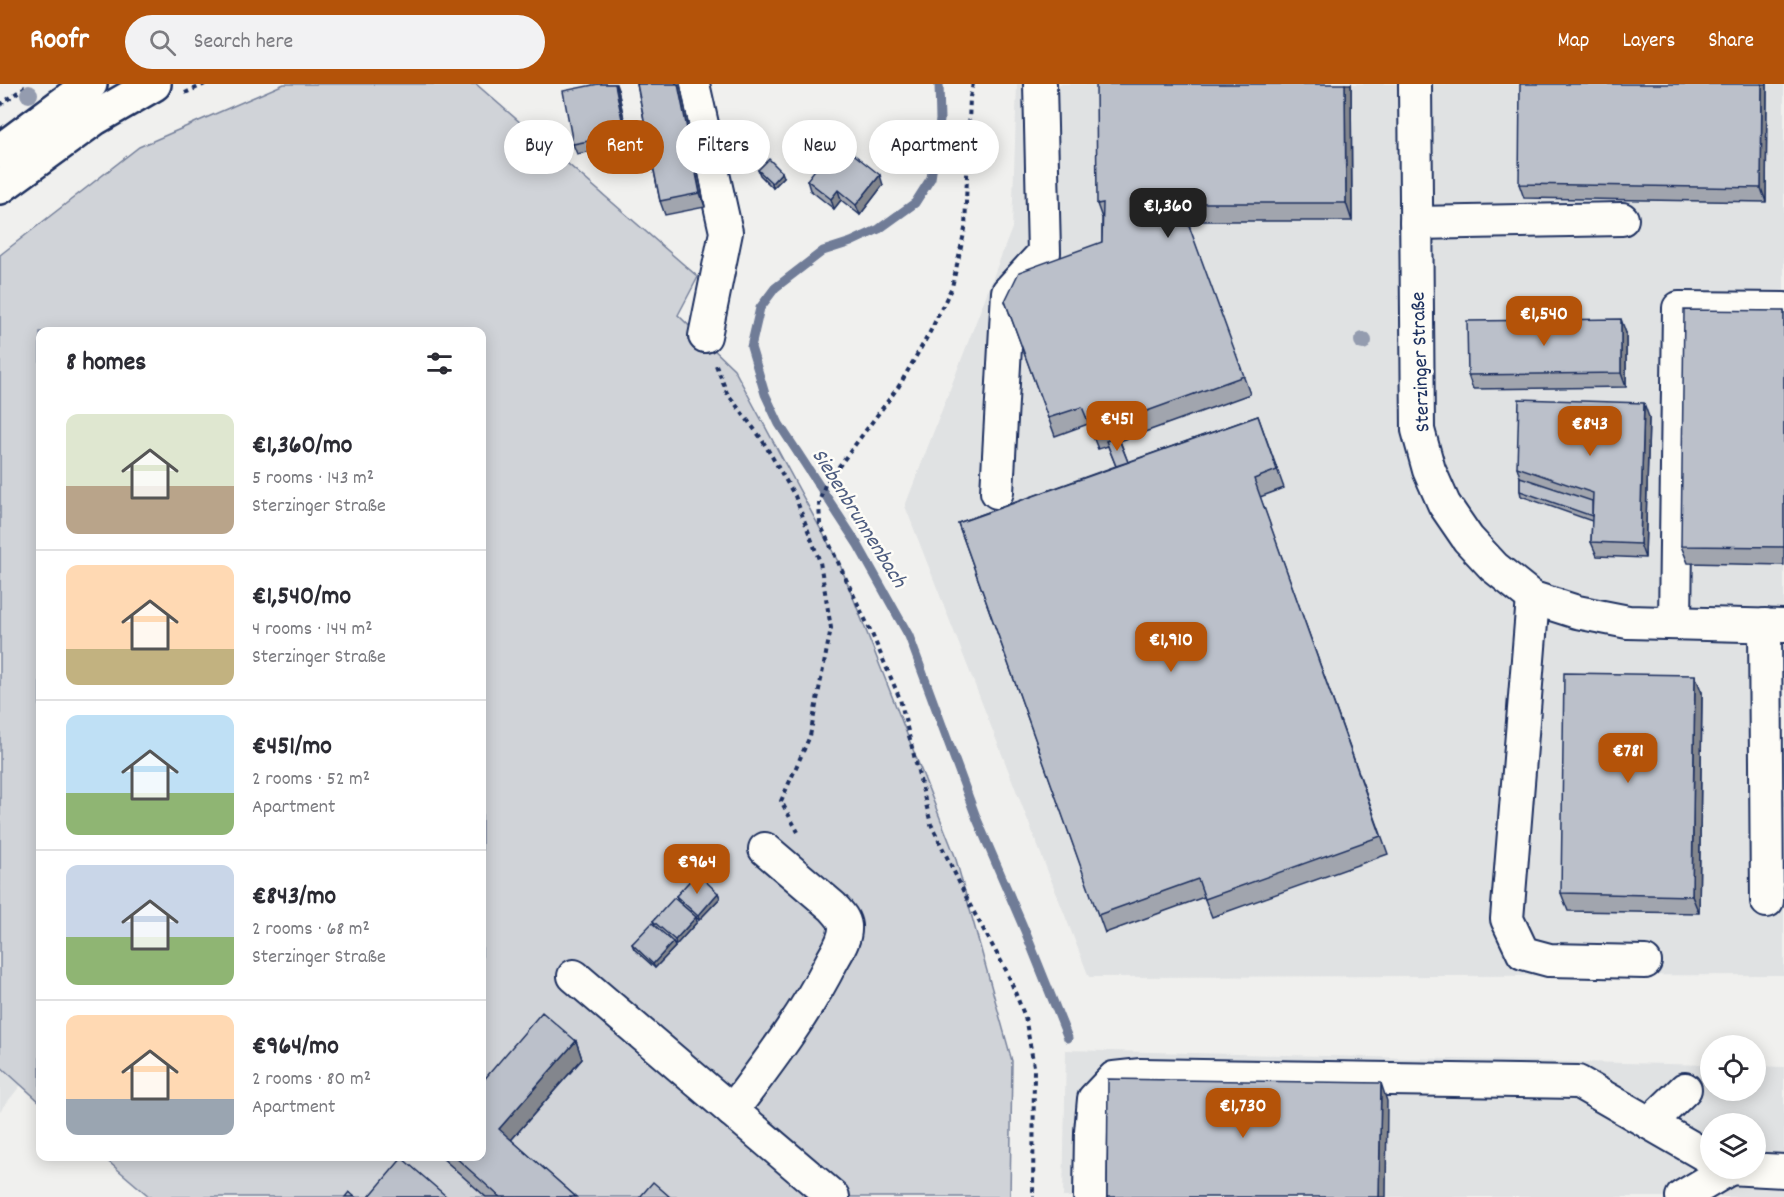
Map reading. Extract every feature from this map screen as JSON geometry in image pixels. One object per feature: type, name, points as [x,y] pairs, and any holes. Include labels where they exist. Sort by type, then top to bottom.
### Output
[{"type":"main road","points":[[0,151],[84,95],[154,84]]},
{"type":"main road","points":[[0,187],[84,95]]},
{"type":"street","points":[[693,84],[726,232],[705,336]]},
{"type":"street","points":[[997,492],[1008,292],[1044,253],[1040,84]]},
{"type":"street","name":"Sterzinger Straße","points":[[1415,84],[1418,430],[1429,470],[1444,504],[1468,538],[1494,567],[1533,598],[1577,612],[1628,622],[1775,625]]},
{"type":"street","points":[[1416,223],[1623,219]]},
{"type":"street","points":[[1675,623],[1678,308],[1784,309]]},
{"type":"street","points":[[1533,598],[1507,919],[1523,953],[1549,960],[1645,962]]},
{"type":"street","points":[[1767,901],[1775,625]]},
{"type":"street","points":[[732,1111],[771,1060],[818,990],[843,940],[845,926],[841,916],[832,907],[765,849]]},
{"type":"street","points":[[574,976],[833,1197]]},
{"type":"street","points":[[1090,1197],[1094,1099],[1114,1078],[1132,1076],[1578,1082],[1700,1152]]},
{"type":"street","points":[[1650,1123],[1685,1089]]},
{"type":"street","points":[[1766,1170],[1784,1171]]},
{"type":"street","points":[[1682,1197],[1712,1179]]},
{"type":"path","points":[[0,105],[29,84]]},
{"type":"path","points":[[973,84],[969,108],[965,229],[952,287],[930,332],[899,386],[825,485],[819,502],[820,524],[900,699],[930,824],[971,907],[1007,972],[1025,1017],[1034,1066],[1033,1197]]},
{"type":"path","points":[[705,336],[727,393],[761,438],[795,496],[820,562],[831,628],[810,736],[781,801],[804,842]]},
{"type":"shaded area","points":[[284,84],[476,84],[517,120],[504,120],[504,174],[574,174],[574,169],[698,277],[678,315],[734,369],[841,567],[955,856],[1012,1061],[1010,1197],[150,1197],[108,1161],[486,1161],[486,327],[36,327],[36,1098],[0,1066],[0,255],[139,147]]},
{"type":"shaded area","points":[[1017,84],[1784,84],[1784,975],[1089,977],[905,506],[1012,228]]},
{"type":"shaded area","points":[[1066,1050],[1700,1065],[1700,1101],[1766,1101],[1766,1066],[1784,1067],[1784,1197],[1063,1197]]},
{"type":"shaded area","points":[[0,1066],[21,1085],[0,1111]]},
{"type":"building","points":[[598,84],[615,84],[622,120],[586,120],[586,142],[574,144],[574,120],[568,120],[563,91]]},
{"type":"building","points":[[637,84],[678,84],[685,120],[676,120],[676,174],[696,174],[700,193],[660,201],[655,174],[664,174],[664,120],[644,120]]},
{"type":"building","points":[[1096,84],[1345,84],[1346,203],[1182,203],[1244,376],[1092,431],[1082,407],[1048,418],[1005,301],[1019,272],[1102,242],[1103,203],[1097,204]]},
{"type":"building","points":[[1520,84],[1762,84],[1761,188],[1519,184]]},
{"type":"building","points":[[857,157],[869,166],[869,174],[880,175],[856,205],[838,190],[831,199],[807,180],[812,174],[857,174]]},
{"type":"building","points":[[770,160],[782,172],[772,183],[762,174],[770,174]]},
{"type":"building","points":[[1684,310],[1784,311],[1784,547],[1681,546]]},
{"type":"building","points":[[1621,319],[1621,373],[1468,375],[1467,321]]},
{"type":"building","points":[[1519,399],[1644,403],[1640,544],[1591,542],[1593,493],[1517,467]]},
{"type":"building","points":[[1258,416],[1277,470],[1254,479],[1381,836],[1205,899],[1198,879],[1098,915],[958,523]]},
{"type":"building","points":[[1118,437],[1128,462],[1116,466],[1106,441]]},
{"type":"building","points":[[1520,477],[1592,501],[1592,516],[1520,491]]},
{"type":"building","points":[[1564,673],[1695,675],[1692,896],[1561,893]]},
{"type":"building","points":[[697,873],[718,893],[698,916],[676,896]]},
{"type":"building","points":[[674,898],[696,917],[675,940],[653,921]]},
{"type":"building","points":[[652,923],[673,942],[653,964],[632,944]]},
{"type":"building","points":[[542,1012],[576,1041],[499,1129],[576,1197],[500,1197],[460,1161],[486,1161],[486,1077]]},
{"type":"building","points":[[1108,1079],[1381,1083],[1379,1197],[1107,1197]]},
{"type":"building","points":[[399,1161],[405,1161],[447,1197],[369,1197]]},
{"type":"building","points":[[653,1182],[670,1197],[640,1197]]},
{"type":"building","points":[[349,1192],[355,1197],[345,1197]]},
{"type":"waterway","name":"Siebenbrunnenbach","points":[[939,84],[940,120],[931,178],[915,203],[879,229],[851,242],[823,251],[775,288],[760,308],[751,347],[765,394],[779,424],[858,545],[909,636],[976,817],[1068,1038]]}]
